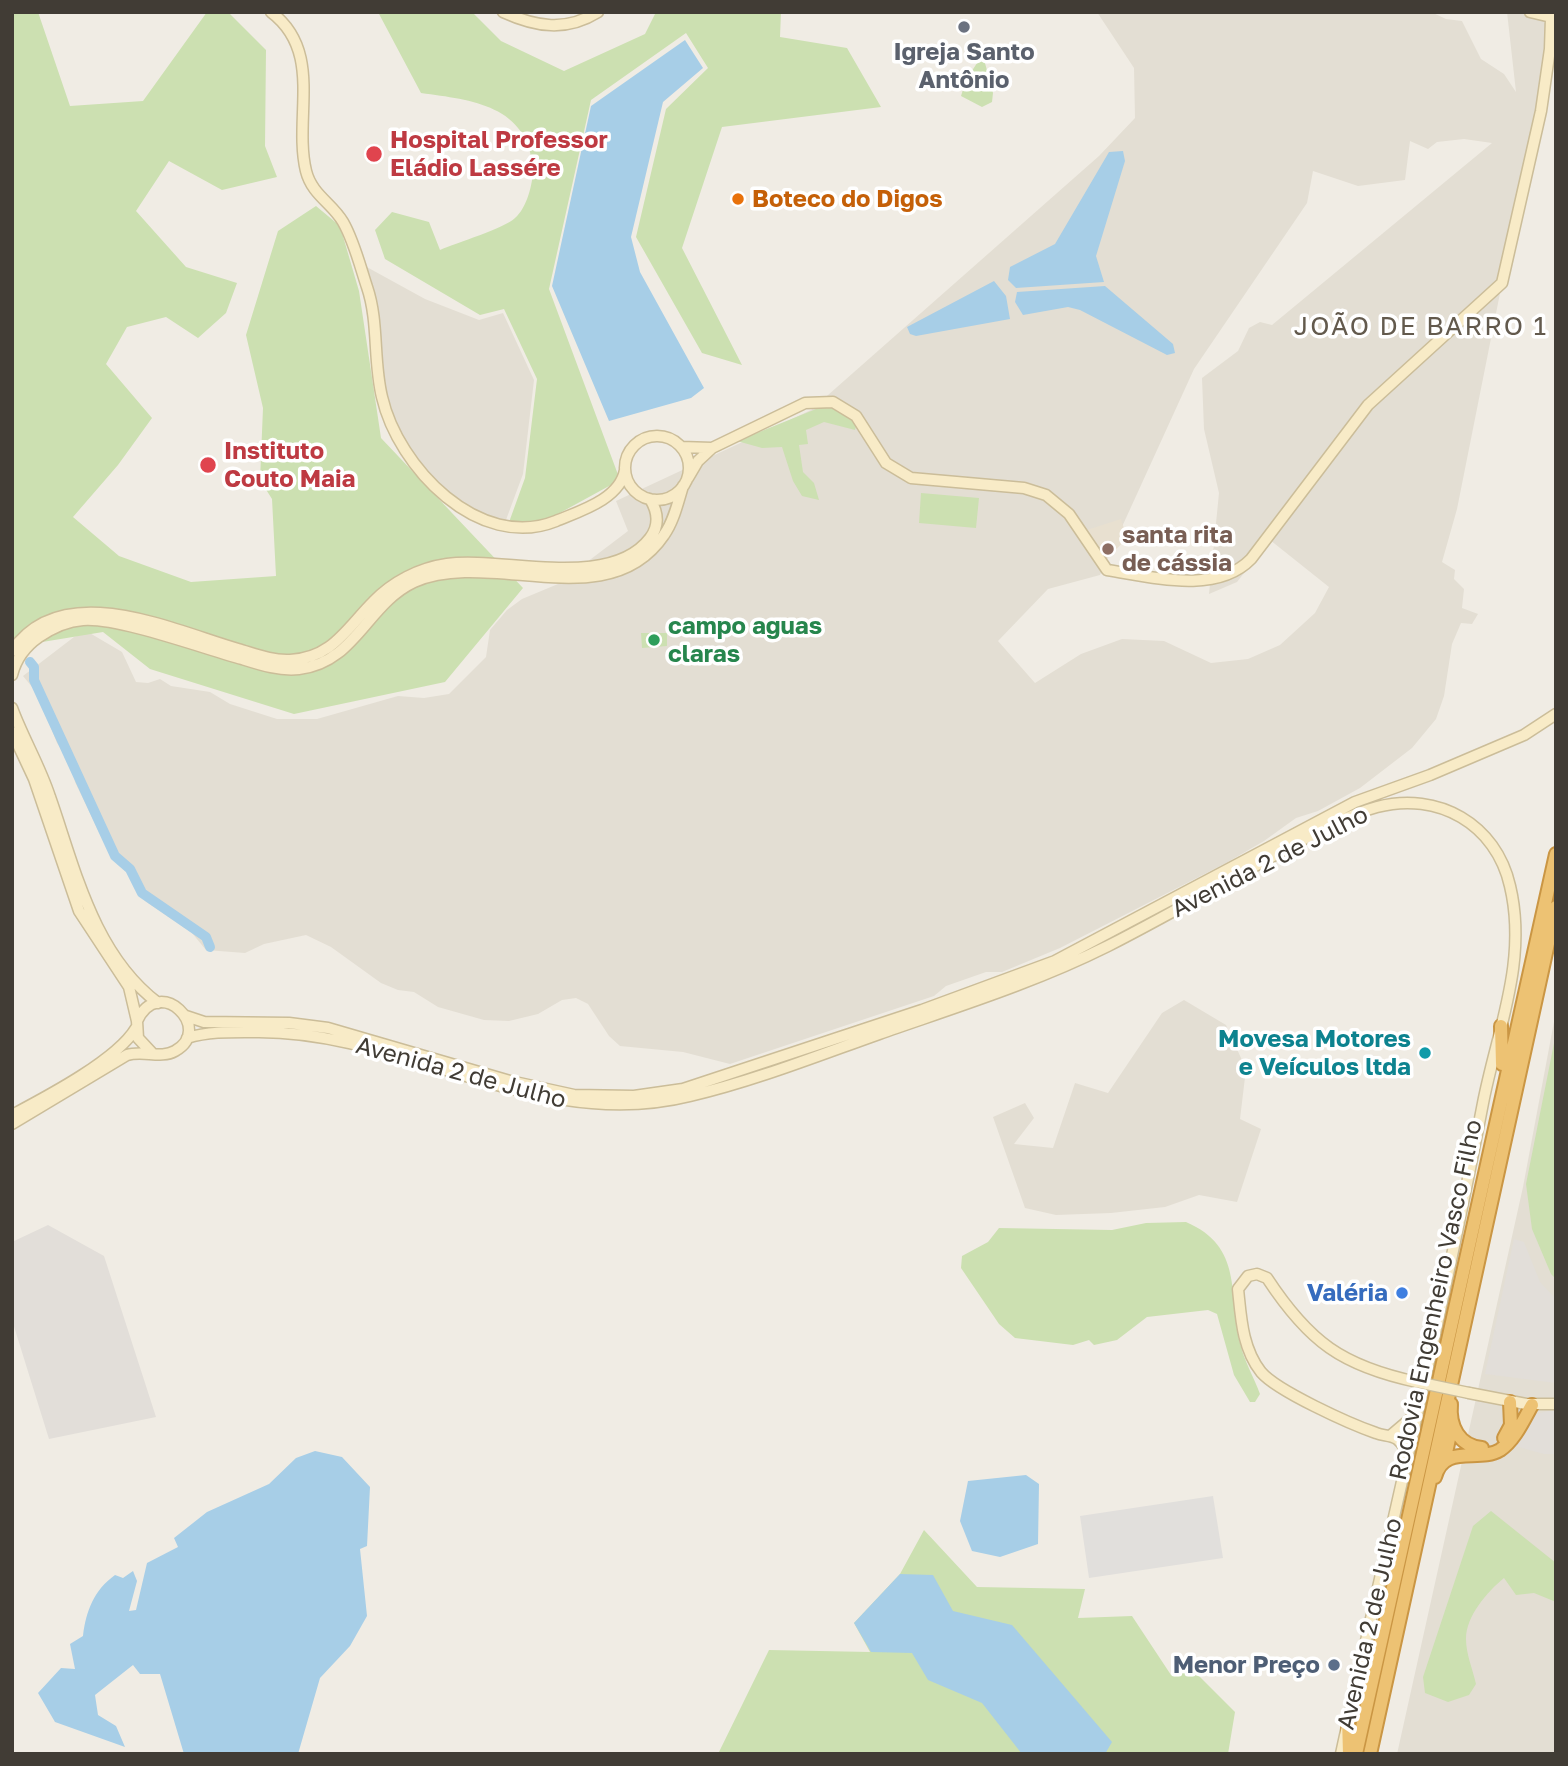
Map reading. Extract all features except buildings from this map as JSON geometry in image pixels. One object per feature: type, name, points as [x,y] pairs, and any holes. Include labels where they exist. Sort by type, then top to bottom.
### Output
[{"type":"highway","name":"Rodovia Engenheiro Vasco Filho","points":[[1356,1754],[1556,854]]},
{"type":"highway","name":"Rodovia Engenheiro Vasco Filho","points":[[1370,1754],[1556,907]]},
{"type":"highway","points":[[1543,964],[1556,934]]},
{"type":"highway","points":[[1499,1109],[1503,1055],[1501,1026]]},
{"type":"highway","points":[[1444,1462],[1452,1425],[1450,1407],[1459,1368],[1456,1357]]},
{"type":"highway","points":[[1452,1425],[1469,1445],[1492,1447],[1509,1430],[1510,1402]]},
{"type":"highway","points":[[1420,1520],[1426,1511],[1437,1470],[1444,1462],[1458,1455],[1498,1451],[1513,1436],[1532,1405]]},
{"type":"highway","points":[[1349,1717],[1349,1754]]},
{"type":"main road","points":[[271,12],[292,33],[300,49],[303,61],[306,172],[321,200],[344,224],[368,288],[382,399],[394,432],[409,456],[460,506],[474,515],[505,527],[540,527],[607,496],[626,492],[645,497],[668,498],[686,482],[689,461],[681,447],[667,438],[649,437],[629,453],[622,483],[607,496]]},
{"type":"main road","points":[[503,12],[523,21],[556,27],[576,23],[598,12]]},
{"type":"main road","points":[[12,675],[19,658],[32,642],[58,627],[85,620],[117,624],[275,669],[317,666],[340,654],[393,595],[423,579],[455,571],[584,576],[636,562],[647,555],[664,535],[686,482],[698,461],[712,448],[805,403],[833,401],[856,416],[886,463],[911,478],[1024,488],[1046,495],[1069,514],[1107,570],[1157,578],[1212,580],[1239,571],[1251,559],[1368,405],[1502,283],[1532,157],[1550,49],[1553,17],[1530,12]]},
{"type":"main road","points":[[1550,49],[1556,31]]},
{"type":"main road","points":[[681,447],[712,448]]},
{"type":"main road","points":[[12,651],[30,632],[46,623],[78,612],[96,612],[124,617],[275,659],[305,658],[338,643],[388,588],[428,569],[457,563],[583,568],[630,554],[645,544],[655,531],[657,513],[645,497],[632,488],[625,470]]},
{"type":"main road","points":[[12,708],[43,776],[87,906],[116,955],[143,990],[158,1003]]},
{"type":"main road","name":"Avenida 2 de Julho","points":[[186,1016],[204,1022],[289,1023],[328,1028],[510,1081],[574,1095],[634,1096],[683,1089],[922,1010],[1055,961],[1355,802],[1430,775],[1524,735],[1556,715]]},
{"type":"main road","points":[[12,732],[34,779],[79,911],[129,987],[140,1043],[152,1053]]},
{"type":"main road","name":"Avenida 2 de Julho","points":[[187,1038],[211,1032],[316,1035],[552,1100],[617,1105],[681,1099],[757,1076],[1054,972],[1332,825],[1370,809],[1392,804],[1425,803],[1451,811],[1474,825],[1494,845],[1505,866],[1513,898],[1516,961],[1340,1754]]},
{"type":"main road","points":[[12,1115],[110,1056],[128,1041],[145,1009],[158,1003],[174,1005],[186,1016],[187,1038],[177,1051],[160,1055],[127,1055],[12,1124]]},
{"type":"main road","points":[[1408,1457],[1403,1445],[1390,1436],[1374,1433],[1309,1402],[1271,1382],[1261,1372],[1245,1339],[1238,1289],[1240,1284],[1252,1274],[1267,1278],[1298,1322],[1332,1352],[1363,1367],[1510,1402],[1556,1404]]},
{"type":"main road","points":[[1390,1436],[1418,1411]]},
{"type":"shaded area","points":[[1097,12],[1431,12],[1446,19],[1462,21],[1481,59],[1504,74],[1516,92],[1507,12],[1556,12],[1457,509],[1442,562],[1455,570],[1454,579],[1464,589],[1462,608],[1478,614],[1472,624],[1461,623],[1452,644],[1444,696],[1436,719],[1412,748],[1360,788],[1318,811],[1296,818],[1226,863],[1060,948],[1002,972],[986,972],[946,986],[934,996],[730,1064],[683,1052],[620,1046],[609,1036],[588,1004],[576,998],[562,1000],[538,1014],[509,1021],[484,1020],[438,1007],[414,992],[398,990],[381,983],[331,947],[306,935],[264,944],[245,953],[206,950],[192,933],[145,901],[125,870],[112,859],[75,782],[72,763],[57,743],[37,693],[23,676],[74,637],[88,632],[122,652],[136,682],[148,683],[160,679],[171,686],[210,692],[230,704],[277,719],[317,719],[398,696],[424,698],[449,694],[486,657],[490,630],[507,610],[522,599],[558,584],[628,531],[616,501],[811,410],[1099,156],[1135,118],[1134,68]],"holes":[[[1464,139],[1492,143],[1272,325],[1260,322],[1249,328],[1238,351],[1202,378],[1204,429],[1219,493],[1209,594],[1237,582],[1270,540],[1329,587],[1315,613],[1280,645],[1248,659],[1211,663],[1164,641],[1122,639],[1081,654],[1035,683],[998,641],[1048,589],[1100,575],[1194,369],[1307,203],[1313,171],[1358,186],[1405,180],[1410,141],[1428,149],[1437,142]]]},
{"type":"shaded area","points":[[354,260],[425,299],[479,320],[503,313],[534,380],[523,474],[503,528],[473,516],[415,468],[389,434],[378,402],[365,288]]},
{"type":"shaded area","name":"santa rita de cássia","points":[[1121,519],[1127,538],[1106,560],[1087,530]]},
{"type":"shaded area","points":[[1184,1000],[1226,1025],[1246,1069],[1240,1119],[1261,1129],[1237,1202],[1199,1195],[1165,1207],[1111,1213],[1056,1215],[1025,1208],[993,1117],[1025,1103],[1034,1118],[1014,1144],[1053,1148],[1075,1083],[1108,1093],[1162,1013]]},
{"type":"shaded area","points":[[1556,1011],[1556,1754],[1397,1754],[1523,1187]]},
{"type":"shaded area","points":[[48,1225],[104,1256],[156,1417],[49,1439],[12,1320],[12,1242]]},
{"type":"shaded area","points":[[1514,1239],[1524,1242],[1540,1282],[1556,1299],[1556,1383],[1485,1374]]},
{"type":"shaded area","points":[[1556,1409],[1556,1454],[1544,1454],[1515,1446],[1533,1415]]},
{"type":"shaded area","points":[[1213,1496],[1223,1558],[1089,1578],[1080,1516]]},
{"type":"green space","points":[[12,12],[38,12],[70,106],[143,101],[207,12],[228,12],[266,50],[265,146],[277,177],[222,190],[169,161],[136,211],[186,267],[237,283],[226,313],[198,338],[166,317],[127,327],[106,364],[152,418],[118,465],[73,517],[119,556],[191,582],[276,576],[272,499],[260,480],[263,408],[246,335],[278,231],[316,206],[340,226],[359,291],[381,438],[523,588],[445,682],[294,714],[150,669],[103,632],[12,647]]},
{"type":"green space","points":[[378,12],[472,12],[501,41],[564,71],[645,34],[656,12],[781,12],[780,37],[847,48],[881,107],[722,127],[682,248],[742,365],[702,353],[636,237],[666,109],[708,68],[686,33],[591,100],[549,289],[620,480],[547,520],[508,525],[525,478],[537,379],[504,309],[480,315],[385,259],[375,230],[392,212],[429,222],[440,250],[510,222],[523,208],[530,188],[533,169],[529,148],[521,131],[509,119],[494,110],[478,103],[421,93]]},
{"type":"green space","points":[[979,60],[985,63],[993,93],[992,102],[982,107],[961,96],[966,80]]},
{"type":"green space","points":[[826,405],[857,423],[855,430],[824,422],[806,430],[808,444],[799,445],[803,472],[814,483],[819,500],[802,496],[793,481],[782,447],[762,448],[737,441]]},
{"type":"green space","points":[[921,493],[979,498],[976,528],[919,523]]},
{"type":"green space","name":"campo aguas claras","points":[[641,633],[667,633],[667,646],[642,648]]},
{"type":"green space","points":[[1556,1033],[1556,1279],[1551,1274],[1532,1229],[1526,1184]]},
{"type":"green space","points":[[1186,1222],[1204,1232],[1225,1258],[1233,1290],[1240,1343],[1260,1394],[1255,1402],[1250,1402],[1234,1375],[1217,1314],[1208,1310],[1147,1317],[1117,1340],[1094,1345],[1089,1340],[1073,1345],[1015,1338],[999,1324],[961,1268],[962,1256],[988,1242],[999,1228],[1112,1230],[1146,1223]]},
{"type":"green space","points":[[1491,1511],[1556,1563],[1556,1602],[1534,1593],[1516,1595],[1504,1578],[1497,1584],[1479,1605],[1467,1630],[1467,1650],[1476,1684],[1469,1695],[1448,1702],[1425,1693],[1423,1677],[1473,1526]]},
{"type":"green space","points":[[924,1530],[977,1587],[1085,1589],[1078,1618],[1132,1616],[1171,1675],[1184,1661],[1235,1712],[1228,1754],[718,1754],[769,1650],[870,1652],[854,1623],[900,1574]]},
{"type":"water","points":[[685,40],[703,68],[663,102],[631,237],[640,272],[704,388],[691,398],[609,421],[552,286],[591,106]]},
{"type":"water","points":[[1123,151],[1125,161],[1096,256],[1104,282],[1016,288],[1008,280],[1010,267],[1055,244],[1109,152]]},
{"type":"water","points":[[994,281],[1006,296],[1010,319],[916,336],[910,334],[907,327]]},
{"type":"water","points":[[1105,286],[1173,344],[1175,353],[1167,355],[1080,310],[1068,307],[1023,315],[1015,302],[1017,292]]},
{"type":"water","points":[[315,1451],[342,1457],[370,1487],[367,1546],[360,1549],[367,1616],[350,1646],[320,1678],[298,1754],[184,1754],[160,1674],[140,1674],[133,1665],[95,1695],[98,1715],[116,1726],[125,1747],[55,1722],[38,1693],[61,1668],[75,1669],[70,1644],[83,1636],[92,1602],[102,1587],[115,1575],[123,1578],[133,1571],[137,1581],[129,1611],[136,1610],[147,1563],[178,1547],[174,1538],[207,1512],[269,1484],[296,1458]]},
{"type":"water","points":[[1026,1475],[1039,1484],[1038,1544],[1000,1557],[972,1551],[960,1521],[968,1481]]},
{"type":"water","points":[[900,1574],[933,1575],[953,1611],[1012,1625],[1112,1742],[1105,1754],[1022,1754],[982,1703],[928,1680],[912,1653],[871,1652],[854,1623]]},
{"type":"waterway","points":[[30,662],[34,667],[34,680],[115,856],[130,869],[142,893],[206,937],[210,947]]},
{"type":"place","name":"Igreja Santo Antônio","points":[[964,27]]},
{"type":"place","name":"Hospital Professor Eládio Lassére","points":[[374,154]]},
{"type":"place","name":"Boteco do Digos","points":[[738,199]]},
{"type":"place","name":"Instituto Couto Maia","points":[[208,465]]},
{"type":"place","name":"santa rita de cássia","points":[[1108,549]]},
{"type":"place","name":"campo aguas claras","points":[[654,640]]},
{"type":"place","name":"Movesa Motores e Veículos ltda","points":[[1425,1053]]},
{"type":"place","name":"Valéria","points":[[1402,1293]]},
{"type":"place","name":"Menor Preço","points":[[1334,1665]]},
{"type":"district","name":"JOÃO DE BARRO 1","points":[[1421,327]]}]
